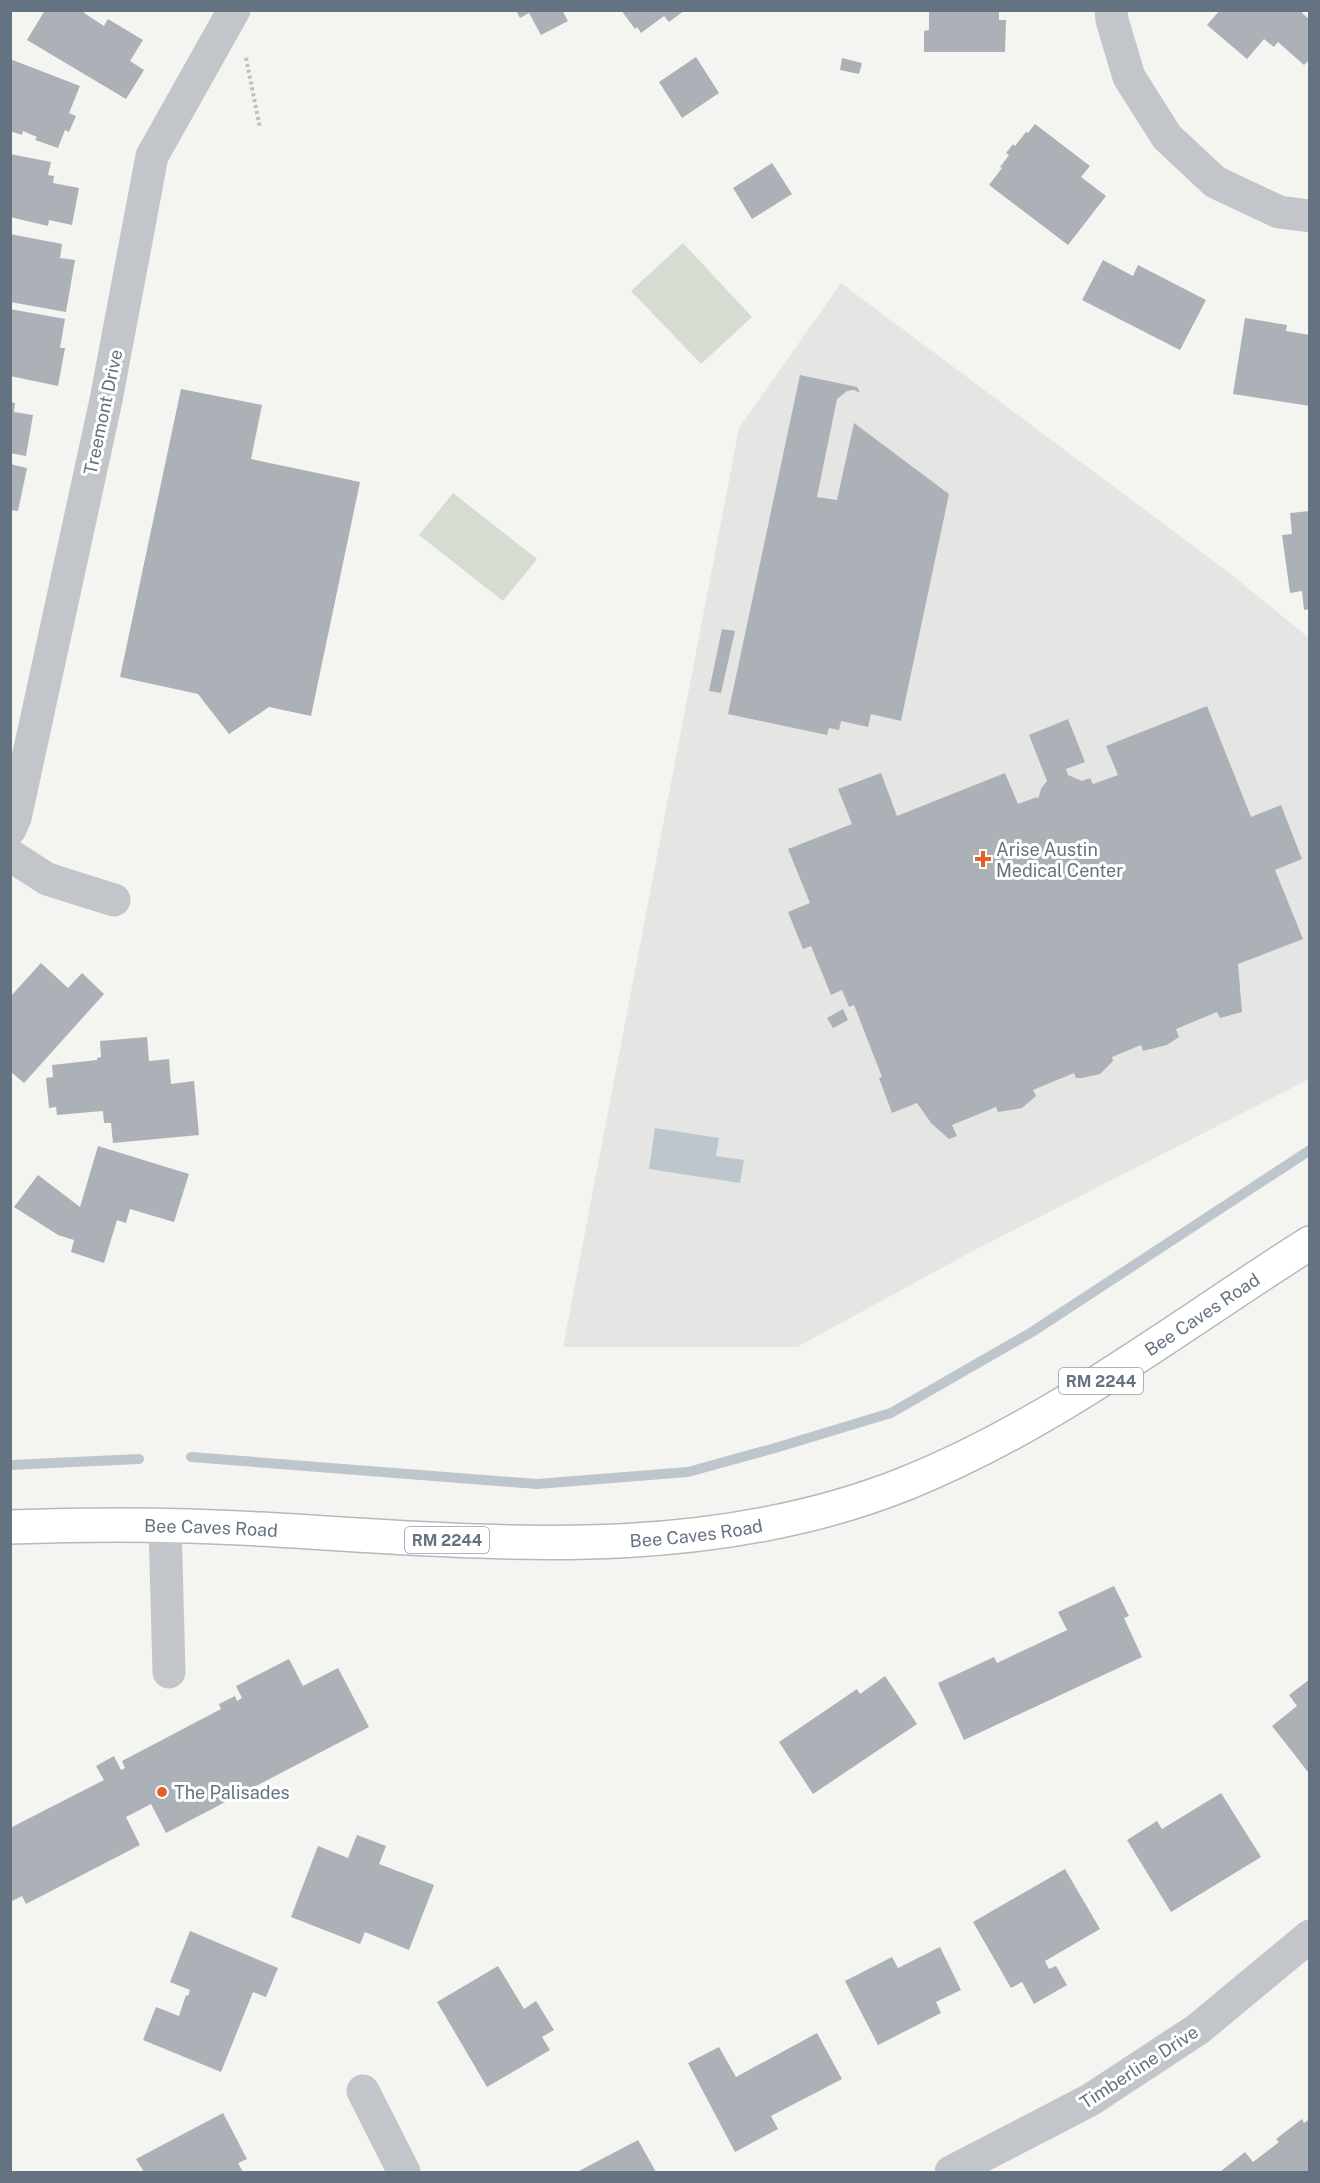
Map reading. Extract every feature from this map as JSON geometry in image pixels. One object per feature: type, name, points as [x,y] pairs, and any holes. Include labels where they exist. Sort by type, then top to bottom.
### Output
[{"type":"main road","name":"Bee Caves Road","points":[[10,1527],[165,1525],[537,1544],[662,1539],[726,1532],[791,1519],[851,1503],[908,1483],[1018,1431],[1105,1379],[1310,1243]]},
{"type":"street","name":"Treemont Drive","points":[[10,829],[17,806],[106,400],[152,156],[234,10]]},
{"type":"street","points":[[1112,10],[1112,20],[1129,77],[1167,137],[1215,182],[1279,212],[1310,216]]},
{"type":"street","points":[[10,855],[47,879],[114,900]]},
{"type":"street","points":[[165,1525],[169,1672]]},
{"type":"street","name":"Timberline Drive","points":[[951,2172],[1090,2100],[1198,2029],[1310,1936]]},
{"type":"street","points":[[363,2091],[404,2172]]},
{"type":"path","points":[[246,57],[260,128]]},
{"type":"shaded area","points":[[683,243],[752,317],[701,364],[631,291]]},
{"type":"shaded area","name":"Arise Austin Medical Center","points":[[841,283],[1232,575],[1309,638],[1309,1079],[971,1252],[797,1347],[563,1347],[739,428]]},
{"type":"shaded area","points":[[453,493],[537,559],[503,601],[419,535]]},
{"type":"shaded area","points":[[655,1128],[719,1138],[716,1156],[744,1160],[740,1183],[649,1169]]},
{"type":"building","points":[[45,10],[85,10],[84,13],[104,26],[108,19],[143,40],[130,61],[144,70],[126,99],[27,40]]},
{"type":"building","points":[[516,10],[562,10],[568,21],[541,35],[529,13],[520,18]]},
{"type":"building","points":[[621,10],[685,10],[669,22],[664,16],[641,33],[637,27],[635,29]]},
{"type":"building","points":[[929,10],[999,10],[999,20],[1006,20],[1005,52],[924,52],[924,31],[929,30]]},
{"type":"building","points":[[1220,10],[1304,10],[1302,13],[1310,20],[1310,59],[1304,65],[1278,42],[1274,47],[1264,39],[1247,59],[1207,25]]},
{"type":"building","points":[[696,57],[719,93],[682,118],[659,82]]},
{"type":"building","points":[[842,58],[862,63],[859,74],[840,70]]},
{"type":"building","points":[[10,59],[80,86],[69,113],[76,116],[69,132],[65,130],[58,148],[35,140],[37,137],[23,131],[22,135],[10,131]]},
{"type":"building","points":[[1035,124],[1090,166],[1081,177],[1106,196],[1068,245],[989,185],[1009,155],[1006,153]]},
{"type":"building","points":[[10,154],[51,162],[48,175],[54,176],[53,183],[79,188],[72,225],[49,220],[48,226],[10,217]]},
{"type":"building","points":[[772,163],[792,194],[752,219],[733,188]]},
{"type":"building","points":[[10,234],[62,244],[60,258],[75,260],[66,312],[10,302]]},
{"type":"building","points":[[1103,260],[1133,276],[1138,265],[1206,300],[1180,350],[1082,300]]},
{"type":"building","points":[[10,309],[65,319],[60,348],[65,348],[58,386],[10,376]]},
{"type":"building","points":[[1245,318],[1287,325],[1286,331],[1310,335],[1310,406],[1233,394]]},
{"type":"building","points":[[800,375],[857,387],[860,393],[854,390],[847,391],[837,399],[817,497],[837,500],[854,423],[949,494],[901,721],[871,714],[868,727],[841,721],[839,730],[829,728],[827,735],[728,714]]},
{"type":"building","points":[[181,389],[262,405],[251,459],[360,482],[311,716],[269,707],[229,734],[198,694],[120,677]]},
{"type":"building","points":[[10,402],[15,403],[14,412],[33,415],[26,456],[10,453]]},
{"type":"building","points":[[10,464],[27,468],[18,511],[10,510]]},
{"type":"building","points":[[1310,511],[1310,609],[1304,610],[1302,591],[1290,593],[1282,535],[1292,534],[1290,513]]},
{"type":"building","points":[[722,629],[735,631],[721,693],[709,691]]},
{"type":"building","points":[[1207,706],[1251,817],[1281,805],[1302,859],[1275,870],[1303,939],[1238,964],[1242,1012],[1220,1018],[1217,1012],[1176,1029],[1179,1037],[1167,1045],[1143,1051],[1141,1045],[1112,1057],[1113,1061],[1100,1074],[1076,1078],[1074,1073],[1033,1090],[1036,1096],[1022,1108],[998,1112],[996,1107],[952,1125],[957,1136],[949,1139],[931,1123],[917,1103],[892,1113],[879,1078],[882,1077],[854,1005],[849,1007],[842,990],[831,995],[811,946],[803,949],[788,912],[810,903],[788,849],[852,824],[838,789],[881,773],[897,816],[1005,773],[1018,804],[1037,797],[1038,799],[1047,781],[1029,735],[1068,719],[1085,762],[1066,769],[1068,775],[1082,781],[1090,778],[1093,784],[1118,775],[1106,746]]},
{"type":"building","points":[[41,963],[68,988],[82,973],[104,994],[24,1083],[10,1071],[10,997]]},
{"type":"building","points":[[843,1009],[848,1020],[833,1028],[827,1018]]},
{"type":"building","points":[[147,1037],[149,1061],[169,1059],[171,1084],[194,1081],[199,1135],[113,1143],[111,1123],[104,1123],[103,1111],[57,1115],[56,1107],[49,1108],[46,1078],[53,1077],[52,1065],[97,1060],[101,1057],[100,1041]]},
{"type":"building","points":[[98,1146],[189,1174],[174,1222],[130,1209],[126,1223],[117,1220],[104,1263],[71,1252],[74,1240],[58,1235],[14,1207],[38,1175],[80,1207]]},
{"type":"building","points":[[1114,1586],[1129,1616],[1124,1618],[1142,1657],[964,1740],[938,1683],[994,1657],[997,1663],[1067,1630],[1058,1612]]},
{"type":"building","name":"The Palisades","points":[[289,1659],[303,1686],[338,1668],[369,1727],[166,1833],[151,1804],[126,1817],[140,1845],[26,1904],[22,1896],[10,1902],[10,1828],[104,1780],[96,1766],[114,1756],[121,1770],[125,1768],[122,1761],[221,1709],[219,1704],[235,1696],[237,1701],[242,1698],[236,1686]]},
{"type":"building","points":[[885,1676],[917,1724],[813,1794],[779,1742],[857,1689],[860,1694]]},
{"type":"building","points":[[1310,1679],[1310,1771],[1308,1772],[1272,1726],[1297,1706],[1289,1695]]},
{"type":"building","points":[[1221,1793],[1261,1857],[1171,1912],[1127,1840],[1157,1821],[1162,1829]]},
{"type":"building","points":[[357,1835],[386,1846],[379,1864],[434,1885],[409,1950],[365,1932],[360,1944],[291,1917],[318,1846],[348,1858]]},
{"type":"building","points":[[1065,1869],[1100,1929],[1045,1961],[1049,1969],[1056,1966],[1067,1985],[1034,2004],[1022,1982],[1011,1988],[973,1922]]},
{"type":"building","points":[[190,1931],[278,1968],[266,1997],[253,1992],[221,2072],[143,2040],[156,2007],[179,2016],[186,1995],[188,1996],[190,1990],[170,1982]]},
{"type":"building","points":[[940,1947],[961,1990],[936,2002],[941,2013],[878,2045],[845,1981],[892,1957],[898,1968]]},
{"type":"building","points":[[498,1966],[524,2009],[536,2001],[554,2030],[542,2037],[550,2050],[487,2087],[437,2002]]},
{"type":"building","points":[[817,2033],[842,2079],[771,2116],[778,2129],[735,2152],[688,2063],[719,2047],[736,2077]]},
{"type":"building","points":[[223,2113],[247,2159],[238,2163],[243,2172],[144,2172],[136,2159]]},
{"type":"building","points":[[1302,2119],[1304,2123],[1310,2119],[1310,2172],[1220,2172],[1245,2152],[1253,2162],[1279,2142],[1276,2139]]},
{"type":"building","points":[[638,2140],[656,2172],[577,2172]]},
{"type":"waterway","points":[[191,1457],[537,1484],[688,1472],[891,1413],[1032,1332],[1310,1150]]},
{"type":"waterway","points":[[10,1465],[139,1459]]},
{"type":"place","name":"Arise Austin Medical Center","points":[[983,859]]},
{"type":"place","name":"The Palisades","points":[[162,1792]]}]
